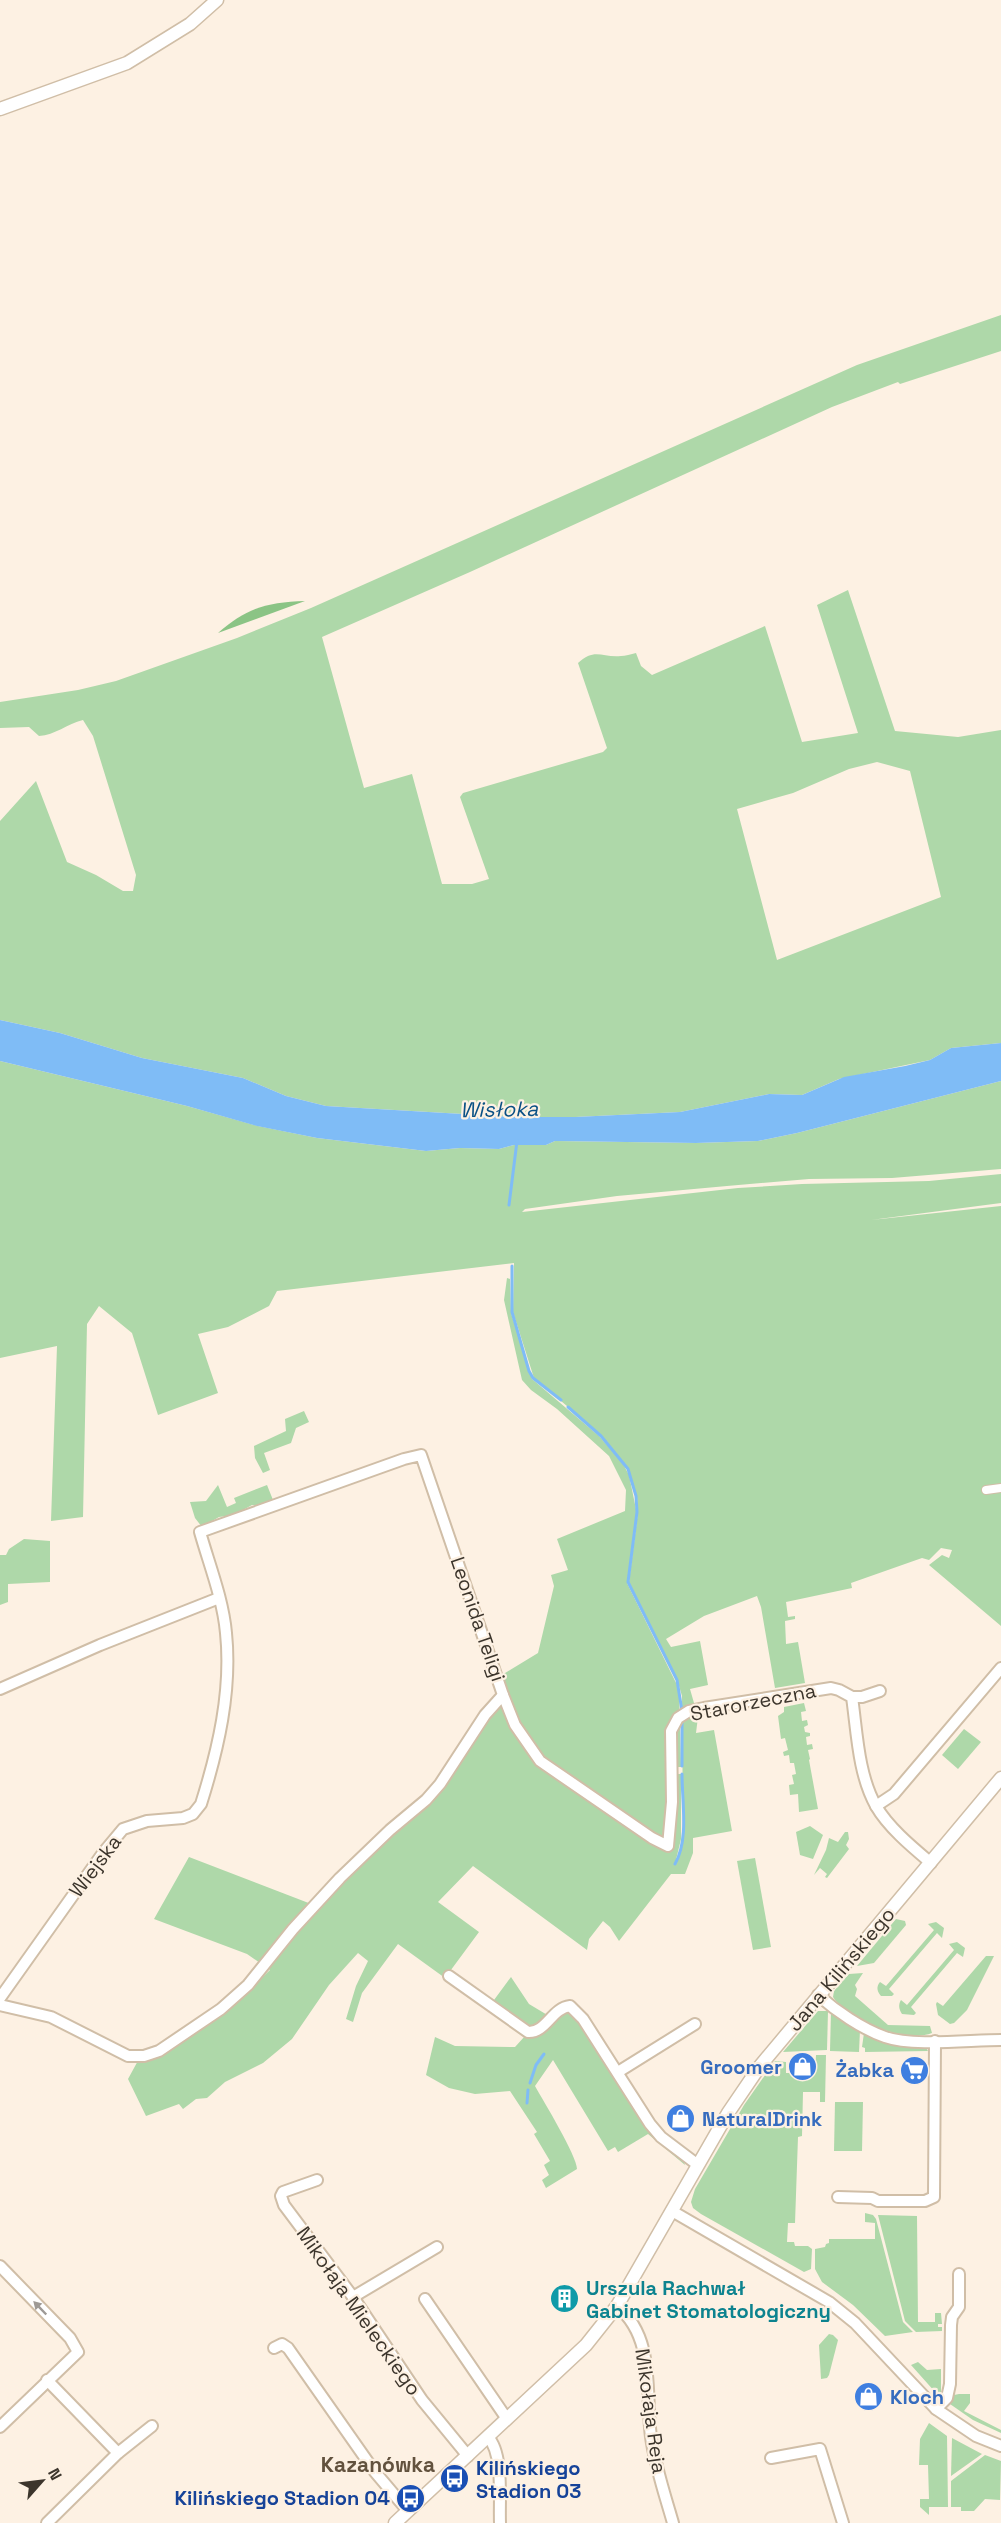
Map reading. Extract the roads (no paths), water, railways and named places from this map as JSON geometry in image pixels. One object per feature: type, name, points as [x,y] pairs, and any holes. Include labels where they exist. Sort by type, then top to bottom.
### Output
[{"type":"street","points":[[0,109],[127,63],[190,24],[217,0]]},
{"type":"street","name":"Leonida Teligi","points":[[0,2005],[51,2017],[128,2056],[144,2056],[159,2051],[221,2009],[260,1972],[293,1929],[340,1878],[390,1830],[426,1800],[440,1784],[485,1715],[503,1695],[421,1455],[404,1459],[200,1532],[219,1598]]},
{"type":"street","points":[[986,1490],[1001,1488]]},
{"type":"street","points":[[0,1689],[120,1637],[219,1598]]},
{"type":"street","name":"Wiejska","points":[[0,1998],[103,1853],[123,1829],[147,1821],[183,1818],[193,1814],[201,1804],[215,1758],[225,1691],[226,1633],[219,1598]]},
{"type":"street","points":[[876,1806],[894,1794],[1001,1668]]},
{"type":"street","name":"Starorzeczna","points":[[503,1695],[515,1725],[540,1761],[652,1838],[668,1846],[672,1802],[672,1731],[678,1718],[689,1711],[704,1708],[831,1688],[839,1689],[852,1697]]},
{"type":"street","points":[[880,1691],[852,1697],[865,1780],[876,1806],[896,1830],[931,1863]]},
{"type":"street","name":"Jana Kilińskiego","points":[[395,2523],[586,2345],[617,2306],[749,2081],[818,1995],[1001,1778]]},
{"type":"street","points":[[449,1976],[528,2032],[541,2028],[559,2010],[570,2006],[583,2019],[661,2137],[698,2165]]},
{"type":"street","points":[[818,1995],[854,2020],[885,2037],[935,2041],[1001,2040]]},
{"type":"street","points":[[618,2072],[695,2024]]},
{"type":"street","points":[[838,2197],[925,2201],[934,2197],[935,2041]]},
{"type":"street","name":"Mikołaja Mieleckiego","points":[[318,2180],[283,2192],[281,2196],[284,2205],[353,2297],[422,2400],[468,2456]]},
{"type":"street","points":[[672,2211],[829,2302],[862,2331],[936,2409],[976,2436],[1001,2446]]},
{"type":"street","points":[[353,2297],[437,2247]]},
{"type":"street","points":[[0,2266],[70,2338],[78,2352],[0,2427]]},
{"type":"street","points":[[936,2409],[946,2398],[950,2384],[951,2325],[952,2317],[959,2307],[959,2274]]},
{"type":"street","points":[[425,2299],[507,2419]]},
{"type":"street","name":"Mikołaja Reja","points":[[617,2306],[634,2326],[643,2345],[651,2438],[674,2523]]},
{"type":"street","points":[[274,2348],[282,2344],[288,2348],[375,2472],[408,2511]]},
{"type":"street","points":[[47,2380],[118,2453]]},
{"type":"street","points":[[47,2523],[118,2453],[153,2426]]},
{"type":"street","points":[[488,2437],[494,2442],[498,2455],[500,2523]]},
{"type":"street","points":[[771,2458],[820,2449],[843,2523]]},
{"type":"water","points":[[0,1020],[60,1033],[142,1058],[243,1078],[286,1096],[326,1106],[513,1117],[575,1117],[680,1112],[769,1094],[802,1095],[844,1077],[930,1060],[951,1048],[1001,1043],[1001,1081],[758,1141],[696,1143],[555,1141],[546,1145],[514,1145],[499,1149],[460,1148],[426,1151],[317,1138],[257,1126],[187,1106],[0,1061]]},
{"type":"waterway","points":[[509,1205],[517,1141]]},
{"type":"waterway","points":[[512,1266],[512,1312],[529,1371],[533,1378],[561,1400]]},
{"type":"waterway","points":[[568,1407],[601,1436],[628,1469],[636,1496],[637,1512],[628,1582],[677,1680],[682,1711]]},
{"type":"waterway","points":[[682,1720],[682,1766]]},
{"type":"waterway","points":[[675,1864],[682,1844],[683,1832],[682,1774]]},
{"type":"waterway","points":[[530,2083],[536,2065],[544,2054]]},
{"type":"waterway","points":[[527,2103],[528,2090]]},
{"type":"place","name":"Groomer","points":[[803,2067]]},
{"type":"place","name":"Żabka","points":[[915,2070]]},
{"type":"place","name":"NaturalDrink","points":[[681,2119]]},
{"type":"place","name":"Urszula Rachwał Gabinet Stomatologiczny","points":[[565,2299]]},
{"type":"place","name":"Kloch","points":[[869,2397]]},
{"type":"place","name":"Kilińskiego Stadion 03","points":[[455,2479]]},
{"type":"place","name":"Kilińskiego Stadion 04","points":[[411,2498]]},
{"type":"district","name":"Kazanówka","points":[[378,2464]]},
{"type":"water label","name":"Wisłoka","points":[[499,1109]]}]
